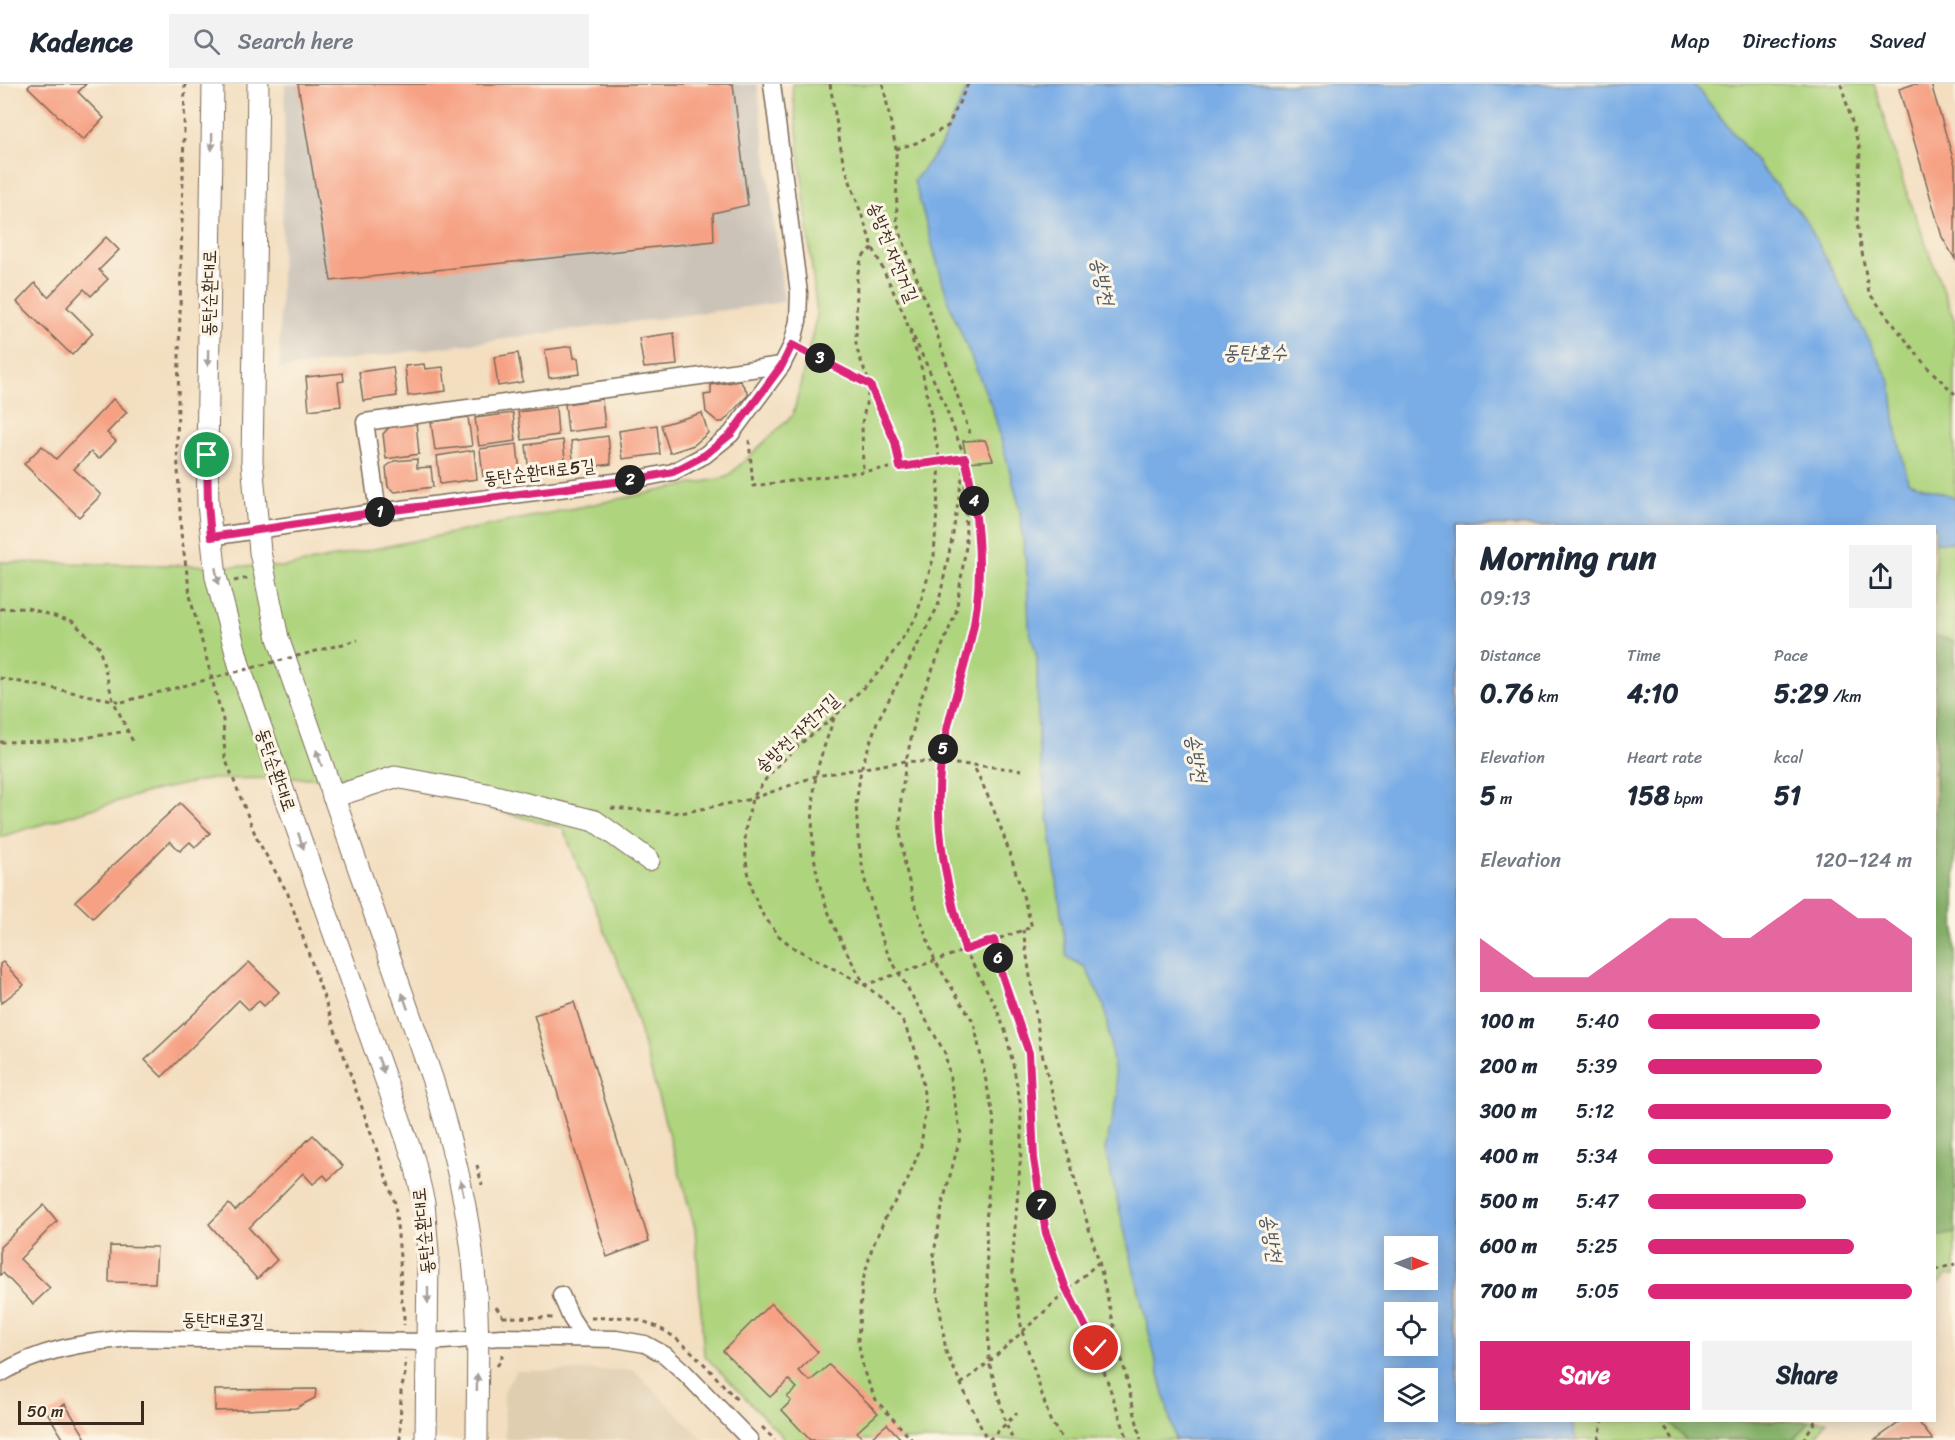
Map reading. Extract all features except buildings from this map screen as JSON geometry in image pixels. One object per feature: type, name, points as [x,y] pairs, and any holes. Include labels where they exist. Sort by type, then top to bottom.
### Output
[{"type":"main road","name":"동탄순환대로","points":[[213,84],[207,455],[208,504],[216,577],[240,668],[414,1160],[424,1203],[428,1253],[426,1440]]},
{"type":"main road","points":[[258,84],[252,449],[260,552],[278,638],[448,1128],[467,1212],[475,1271],[478,1339],[477,1440]]},
{"type":"main road","points":[[333,797],[395,777],[487,794],[595,821],[649,860]]},
{"type":"street","name":"동탄순환대로5길","points":[[211,537],[378,512],[638,479],[673,472],[705,455],[731,434],[782,365],[792,345],[798,321],[799,293],[772,84]]},
{"type":"street","points":[[378,512],[365,422],[782,365]]},
{"type":"street","points":[[561,1295],[571,1318],[584,1338]]},
{"type":"street","name":"동탄대로3길","points":[[0,1374],[14,1365],[46,1352],[86,1342],[128,1338],[428,1342],[502,1337],[616,1339],[645,1344],[665,1355],[750,1440]]},
{"type":"path","name":"송방천 자전거길","points":[[830,84],[843,161],[873,248],[904,314],[922,370],[940,462],[934,556],[916,618],[882,669],[834,717],[795,748],[768,776],[752,798],[745,831],[746,861],[752,891],[763,915],[779,936],[794,948],[865,985],[886,1002],[902,1020],[914,1046],[921,1072],[926,1108],[921,1146],[907,1182],[887,1214],[872,1248],[862,1284],[858,1340],[864,1372],[876,1400],[912,1440]]},
{"type":"path","points":[[883,84],[896,149],[897,224],[932,319],[970,434]]},
{"type":"path","points":[[896,149],[916,143],[948,126],[968,84]]},
{"type":"path","points":[[1841,84],[1860,150],[1857,223],[1869,293],[1926,366],[1955,394]]},
{"type":"path","points":[[873,248],[862,257],[857,276],[856,347],[895,442],[900,467]]},
{"type":"path","points":[[904,314],[942,398],[965,458],[973,490],[980,562],[977,607],[941,763],[940,845],[949,896],[965,950],[995,1005],[1006,1033],[1020,1101],[1022,1139],[1012,1266],[1022,1331],[1050,1420],[1063,1440]]},
{"type":"path","points":[[792,345],[870,385]]},
{"type":"path","points":[[863,472],[862,423],[870,385]]},
{"type":"path","points":[[749,440],[753,486],[965,458]]},
{"type":"path","points":[[965,458],[966,546],[956,612],[919,703],[906,761],[900,831],[913,898],[935,961],[974,1023],[994,1120],[986,1223],[988,1362],[1013,1440]]},
{"type":"path","points":[[965,458],[938,606],[877,722],[861,769],[856,804],[864,877],[879,934],[899,974],[945,1053],[960,1134],[943,1202],[933,1259],[946,1352],[988,1440],[1017,1413]]},
{"type":"path","points":[[0,609],[27,608],[72,621],[99,647],[113,700],[134,744]]},
{"type":"path","points":[[0,678],[122,702],[358,640]]},
{"type":"path","points":[[299,652],[302,664]]},
{"type":"path","points":[[834,717],[816,777],[812,825],[813,860],[824,904],[843,946],[865,985],[1032,927],[1014,862],[988,794],[973,765]]},
{"type":"path","points":[[0,742],[64,741],[128,731]]},
{"type":"path","points":[[611,808],[681,813],[752,798],[816,777],[906,761],[1022,770]]},
{"type":"path","points":[[1023,930],[1041,1049],[1078,1192],[1099,1262],[1141,1440]]},
{"type":"path","points":[[994,940],[1002,975],[1029,1053],[1034,1159],[1046,1233],[1067,1290],[1096,1348],[1128,1440]]},
{"type":"path","points":[[477,1164],[482,1187]]},
{"type":"path","points":[[961,1384],[1099,1262]]},
{"type":"path","points":[[1936,1269],[1955,1264]]},
{"type":"path","points":[[493,1302],[503,1317]]},
{"type":"path","points":[[400,1440],[401,1391],[405,1374]]},
{"type":"path","points":[[1598,1440],[1602,1422]]},
{"type":"path","points":[[1661,1422],[1674,1440]]},
{"type":"path","points":[[1803,1440],[1815,1422]]},
{"type":"shaded area","points":[[285,84],[757,84],[784,302],[279,369]]},
{"type":"shaded area","points":[[634,1370],[704,1440],[506,1440],[503,1392],[516,1371]]},
{"type":"green space","points":[[792,84],[1874,84],[1904,185],[1955,322],[1955,1276],[1947,1275],[1936,1285],[1936,525],[1456,525],[1456,1422],[1826,1422],[1814,1440],[786,1440],[704,1355],[695,1228],[627,986],[563,828],[368,777],[210,779],[148,792],[0,837],[0,562],[285,567],[727,477],[793,415],[817,315]]},
{"type":"green space","points":[[1936,636],[1955,641],[1955,1233],[1936,1237]]},
{"type":"green space","points":[[1669,1422],[1808,1422],[1793,1440],[1686,1440]]},
{"type":"water","name":"동탄호수","points":[[969,84],[1692,84],[1806,220],[1891,383],[1897,433],[1908,482],[1955,497],[1955,543],[1936,542],[1936,525],[1456,525],[1456,1422],[1572,1422],[1576,1440],[1175,1440],[1105,1150],[1118,1095],[1104,1005],[1085,967],[1067,957],[1038,742],[1037,657],[1029,628],[1027,574],[1019,505],[993,410],[949,304],[914,181],[940,147]]},
{"type":"route","points":[[207,455],[211,537],[378,512],[638,479],[673,472],[705,455],[731,434],[782,365],[792,345],[870,385],[895,442],[900,467],[965,458],[973,490],[980,562],[977,607],[941,763],[940,845],[949,896],[965,950],[994,940],[1002,975],[1029,1053],[1034,1159],[1046,1233],[1065,1286],[1096,1348]]},
{"type":"water label","name":"송방천","points":[[1103,281]]},
{"type":"water label","name":"송방천","points":[[1197,758]]},
{"type":"water label","name":"송방천","points":[[1272,1238]]}]
